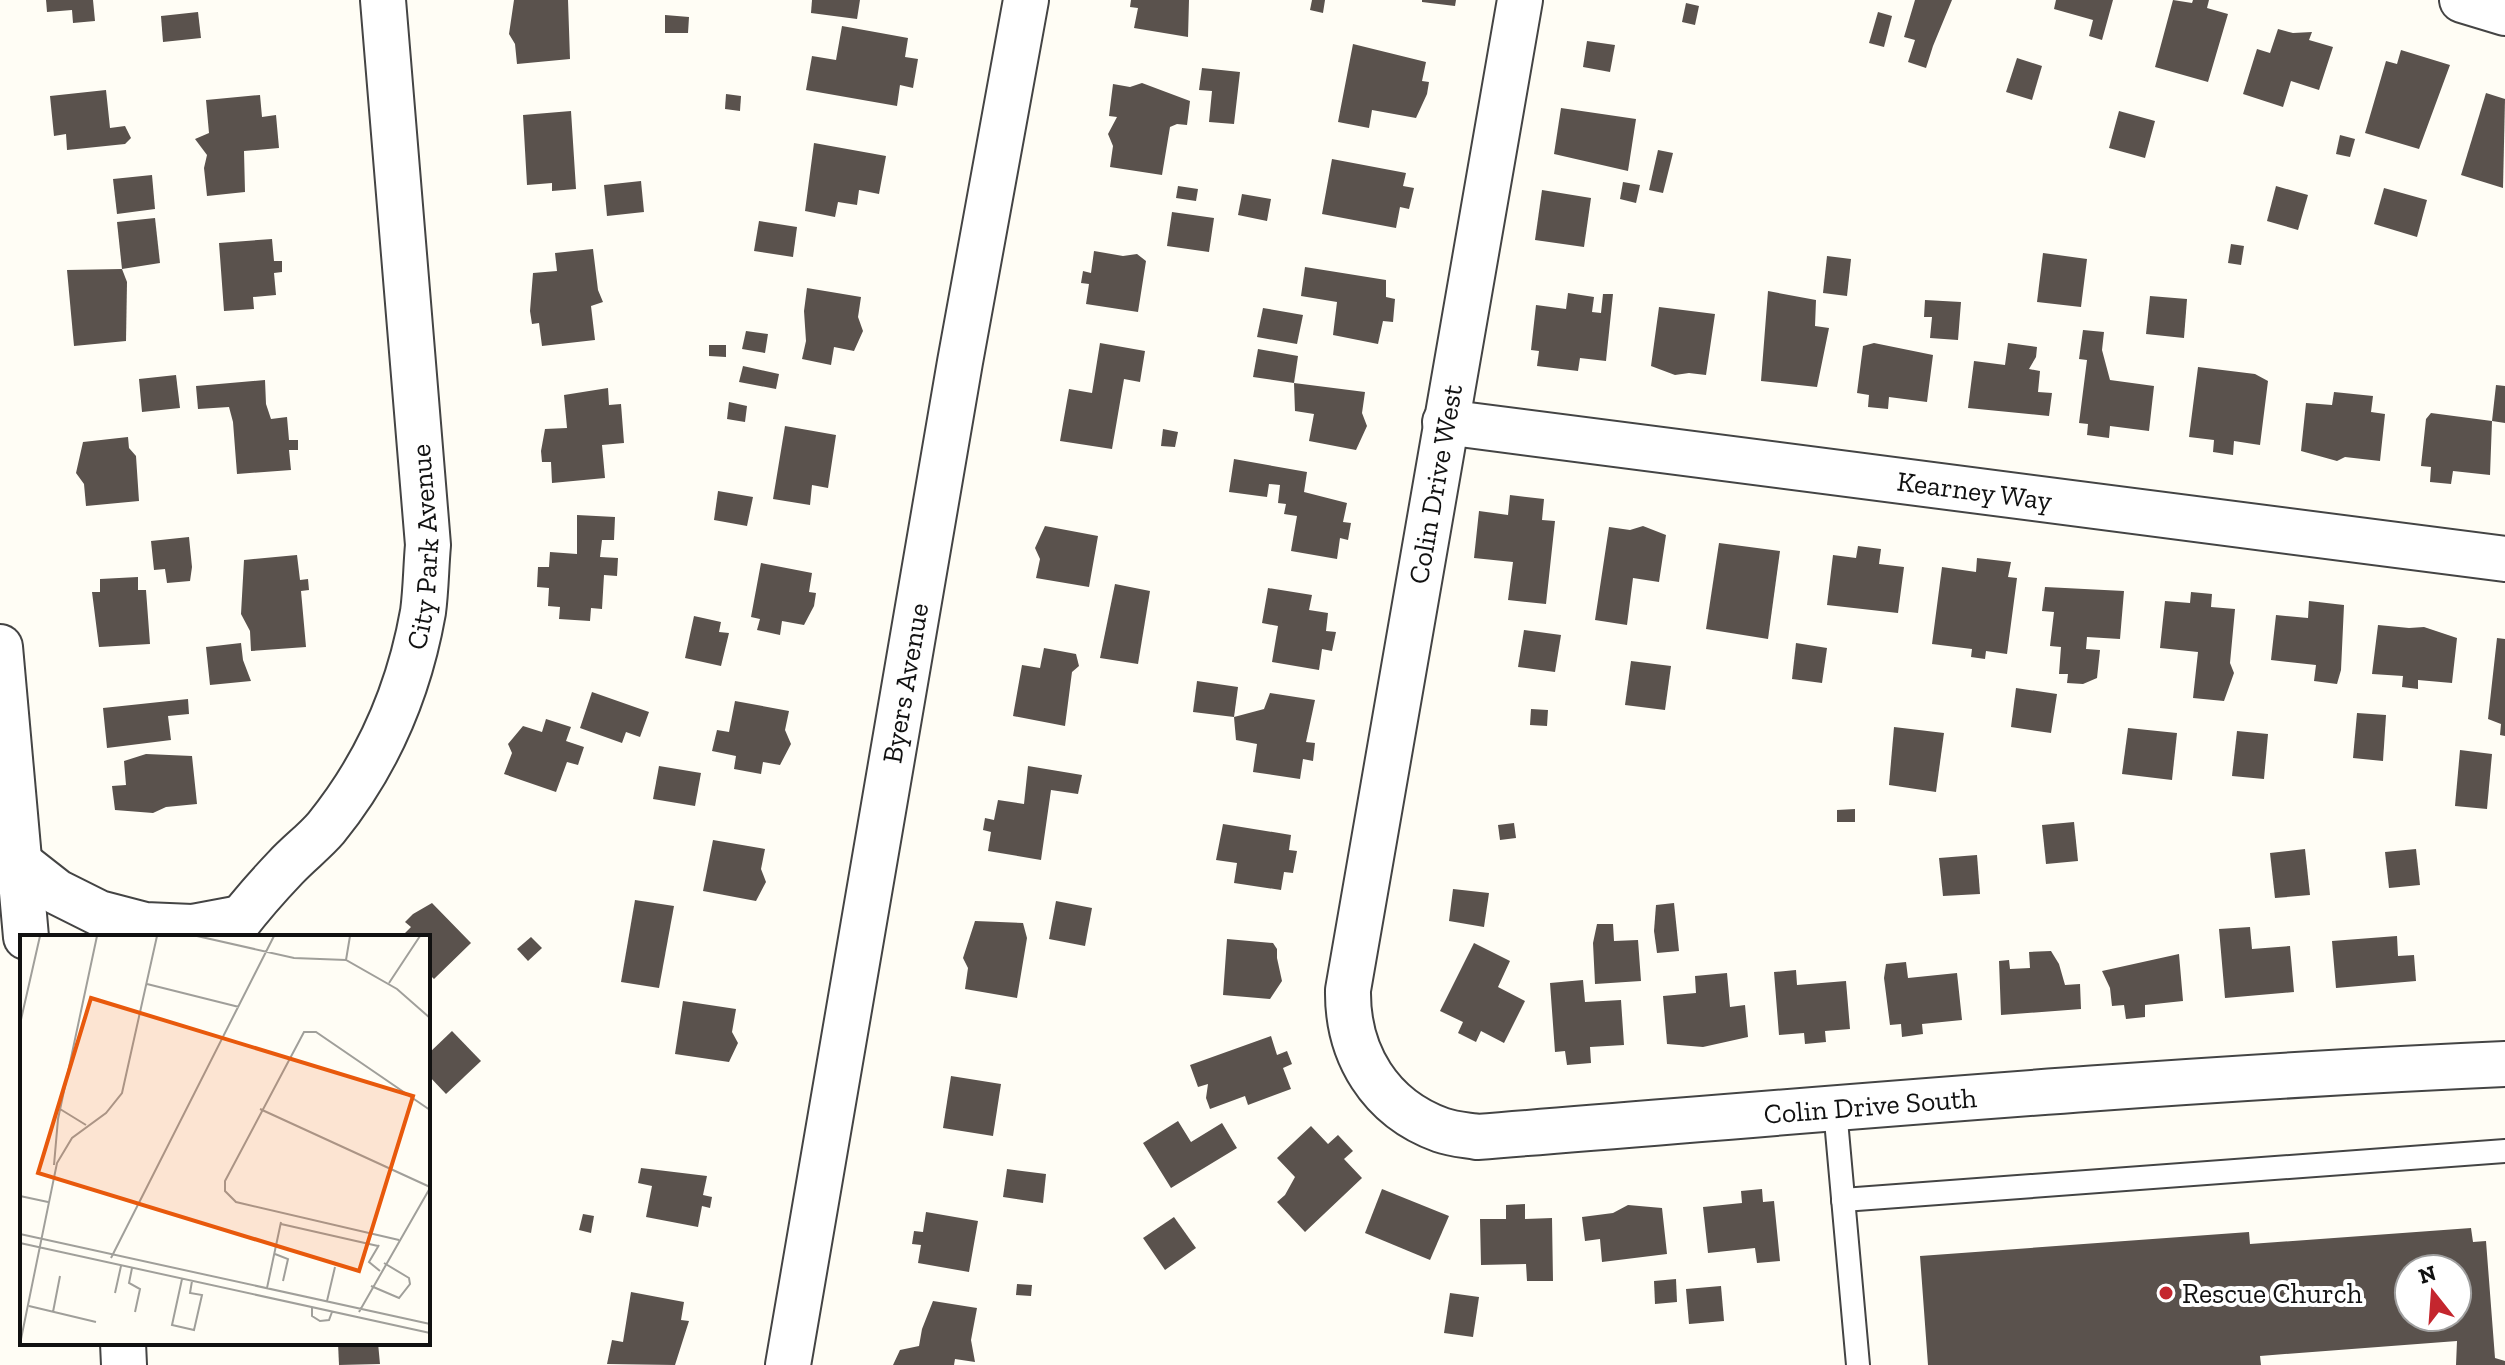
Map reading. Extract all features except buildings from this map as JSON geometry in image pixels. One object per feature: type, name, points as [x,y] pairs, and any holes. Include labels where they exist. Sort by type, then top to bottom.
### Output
[{"type":"street","name":"City Park Avenue","points":[[234,928],[285,868],[323,831],[355,790],[386,736],[407,676],[423,612],[428,545],[383,0]]},
{"type":"street","name":"Byers Avenue","points":[[788,1365],[960,362],[1026,0]]},
{"type":"street","name":"Colin Drive West","points":[[1352,968],[1520,0]]},
{"type":"street","points":[[2462,0],[2505,13]]},
{"type":"street","name":"Kearney Way","points":[[1445,422],[2505,559]]},
{"type":"street","points":[[0,647],[26,935]]},
{"type":"street","points":[[20,863],[57,892],[99,913],[145,925],[234,928]]},
{"type":"street","name":"Colin Drive South","points":[[1352,968],[1348,1013],[1355,1048],[1377,1086],[1409,1115],[1442,1131],[1477,1137],[2354,1071],[2505,1064]]},
{"type":"street","points":[[120,1345],[124,1365]]},
{"type":"lane","points":[[1835,1109],[1858,1365]]},
{"type":"lane","points":[[1843,1200],[2505,1151]]},
{"type":"place","name":"Rescue Church","points":[[2166,1293]]}]
